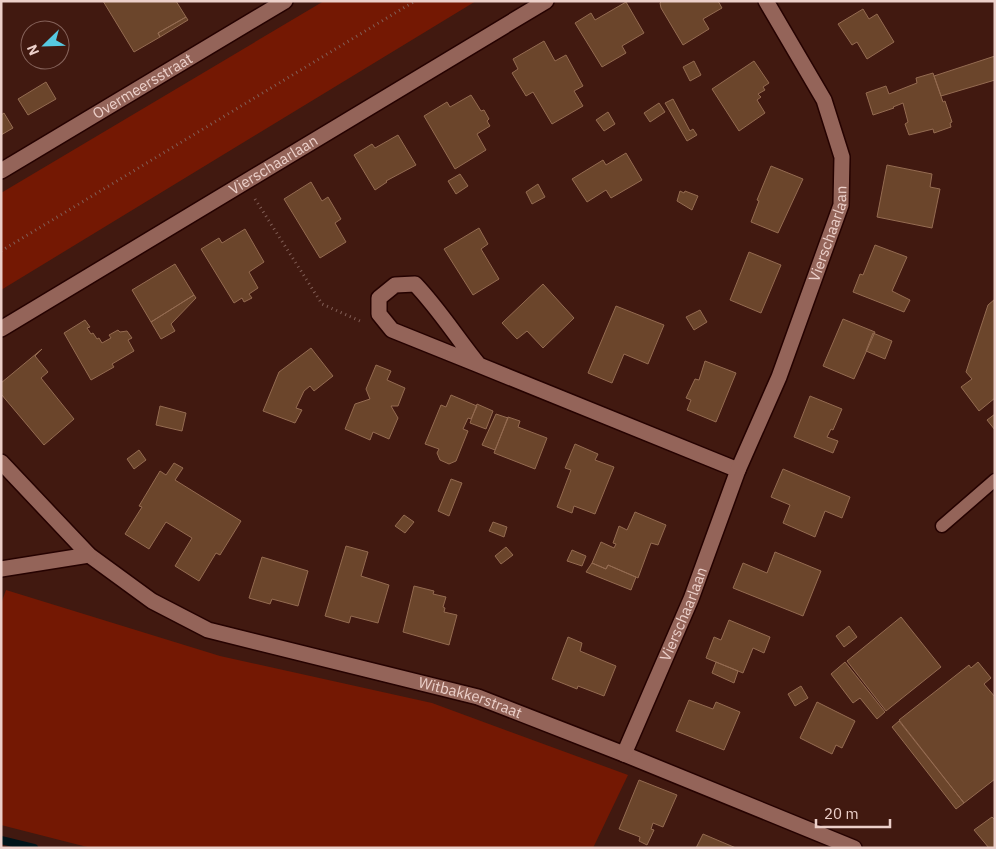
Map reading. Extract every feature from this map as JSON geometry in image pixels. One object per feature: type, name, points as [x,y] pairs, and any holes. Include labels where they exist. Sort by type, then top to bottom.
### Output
[{"type":"street","name":"Overmeersstraat","points":[[1,171],[284,1]]},
{"type":"street","name":"Vierschaarlaan","points":[[1,329],[546,1]]},
{"type":"street","name":"Vierschaarlaan","points":[[624,754],[692,599],[738,470],[779,377],[841,204],[842,157],[824,100],[766,1]]},
{"type":"street","points":[[479,365],[432,302],[415,284],[395,285],[379,298],[379,314],[392,330],[738,470]]},
{"type":"street","name":"Witbakkerstraat","points":[[1,462],[89,555],[152,601],[208,630],[478,696],[854,848]]},
{"type":"street","points":[[1,569],[89,555]]},
{"type":"lane","points":[[942,526],[995,480]]},
{"type":"path","points":[[1,251],[415,1]]},
{"type":"path","points":[[244,182],[322,304],[360,321],[379,314]]},
{"type":"shaded area","points":[[324,1],[476,1],[1,290],[1,193]]},
{"type":"shaded area","points":[[6,590],[220,656],[432,703],[628,775],[593,848],[91,848],[1,825],[1,604]]},
{"type":"building","points":[[103,1],[176,1],[186,17],[158,33],[160,37],[134,52]]},
{"type":"building","points":[[662,1],[718,1],[722,8],[703,19],[709,29],[683,45],[661,8],[660,3]]},
{"type":"building","points":[[626,2],[644,33],[622,46],[626,53],[602,67],[575,23],[591,13],[595,20]]},
{"type":"building","points":[[863,9],[869,19],[877,14],[894,42],[867,59],[857,42],[852,45],[838,24]]},
{"type":"building","points":[[186,17],[188,20],[160,37],[158,33]]},
{"type":"building","points":[[544,41],[555,61],[566,55],[583,86],[574,91],[583,106],[552,124],[533,92],[526,96],[512,73],[518,69],[513,59]]},
{"type":"building","points":[[995,56],[995,80],[941,96],[934,76]]},
{"type":"building","points":[[694,61],[701,75],[690,81],[683,67]]},
{"type":"building","points":[[754,61],[769,83],[763,87],[765,90],[758,94],[761,97],[757,100],[765,113],[739,131],[712,89]]},
{"type":"building","points":[[933,73],[952,122],[950,123],[951,127],[934,133],[933,129],[909,135],[905,124],[908,122],[903,103],[873,115],[866,93],[886,86],[889,94],[917,83],[916,78]]},
{"type":"building","points":[[46,82],[56,99],[28,115],[18,99]]},
{"type":"building","points":[[471,95],[481,111],[484,110],[489,119],[487,121],[490,126],[477,134],[486,150],[455,169],[424,116],[447,102],[450,107]]},
{"type":"building","points":[[673,99],[690,131],[693,129],[697,135],[687,141],[665,103]]},
{"type":"building","points":[[659,103],[665,112],[650,122],[644,113]]},
{"type":"building","points":[[608,112],[615,124],[604,131],[596,120]]},
{"type":"building","points":[[4,113],[13,128],[1,135],[1,115]]},
{"type":"building","points":[[398,135],[416,165],[386,181],[375,190],[354,155],[372,144],[375,148]]},
{"type":"building","points":[[626,153],[642,180],[611,198],[606,190],[587,202],[572,179],[603,160],[606,165]]},
{"type":"building","points":[[887,165],[932,174],[930,187],[940,189],[932,228],[877,217]]},
{"type":"building","points":[[771,166],[803,179],[778,233],[751,222],[759,201],[757,200]]},
{"type":"building","points":[[460,174],[468,186],[456,194],[448,181]]},
{"type":"building","points":[[311,182],[322,201],[328,197],[341,219],[335,223],[346,242],[320,258],[284,199]]},
{"type":"building","points":[[538,184],[545,197],[532,204],[526,192]]},
{"type":"building","points":[[680,191],[698,196],[692,210],[677,201]]},
{"type":"building","points":[[479,228],[488,244],[481,249],[499,279],[473,295],[444,249]]},
{"type":"building","points":[[245,229],[264,262],[249,272],[258,288],[249,294],[252,298],[244,302],[242,298],[234,303],[201,249],[219,238],[222,243]]},
{"type":"building","points":[[875,245],[907,257],[892,291],[910,300],[904,312],[853,292],[860,274],[863,275]]},
{"type":"building","points":[[749,252],[781,265],[761,313],[730,300]]},
{"type":"building","points":[[175,264],[194,295],[151,322],[132,290]]},
{"type":"building","points":[[543,284],[574,318],[543,348],[527,331],[517,339],[502,323]]},
{"type":"building","points":[[194,295],[196,298],[171,324],[175,331],[161,339],[151,322]]},
{"type":"building","points":[[995,299],[995,398],[979,411],[961,387],[972,379],[966,372],[988,305]]},
{"type":"building","points":[[616,306],[664,325],[648,364],[624,354],[612,383],[588,373]]},
{"type":"building","points":[[700,310],[707,322],[694,330],[686,317]]},
{"type":"building","points":[[843,319],[875,332],[854,379],[823,366]]},
{"type":"building","points":[[85,320],[90,327],[87,328],[91,334],[93,333],[102,343],[111,338],[109,335],[118,330],[120,332],[127,331],[132,338],[128,340],[134,351],[112,364],[114,367],[91,380],[64,333]]},
{"type":"building","points":[[873,333],[892,341],[885,359],[866,351]]},
{"type":"building","points":[[311,348],[333,376],[314,391],[310,386],[304,391],[296,408],[302,410],[295,423],[263,411],[279,372]]},
{"type":"building","points":[[42,349],[35,356],[48,372],[41,378],[74,419],[44,445],[1,394],[1,383]]},
{"type":"building","points":[[705,361],[736,373],[716,422],[687,410],[691,400],[686,398],[695,379],[699,380]]},
{"type":"building","points":[[376,365],[391,371],[387,380],[405,388],[398,406],[391,406],[398,418],[389,439],[373,432],[370,440],[345,429],[355,404],[370,399],[366,389]]},
{"type":"building","points":[[451,395],[477,406],[471,419],[468,418],[463,429],[468,431],[456,461],[449,464],[440,460],[437,453],[439,449],[425,444],[441,405],[446,407]]},
{"type":"building","points":[[810,396],[842,409],[833,430],[831,429],[827,437],[838,441],[833,453],[794,437]]},
{"type":"building","points":[[477,404],[493,411],[486,429],[470,423]]},
{"type":"building","points":[[160,406],[186,413],[182,431],[156,425]]},
{"type":"building","points":[[496,414],[508,418],[495,450],[482,445]]},
{"type":"building","points":[[995,414],[995,430],[987,420]]},
{"type":"building","points":[[508,417],[520,421],[518,427],[547,438],[535,469],[494,453]]},
{"type":"building","points":[[575,444],[598,454],[595,460],[614,467],[595,514],[574,506],[572,513],[557,507],[571,470],[565,468]]},
{"type":"building","points":[[139,450],[146,460],[134,469],[127,459]]},
{"type":"building","points":[[174,463],[183,468],[175,480],[241,521],[220,555],[216,553],[199,581],[175,566],[192,538],[166,522],[149,549],[125,534],[142,507],[139,506],[160,471],[166,475]]},
{"type":"building","points":[[783,469],[850,497],[842,518],[825,511],[815,537],[783,523],[790,505],[771,497]]},
{"type":"building","points":[[451,479],[462,483],[449,516],[438,511]]},
{"type":"building","points":[[635,512],[666,525],[658,545],[651,543],[638,578],[608,565],[606,569],[592,563],[601,542],[614,548],[616,544],[613,543],[619,526],[627,530]]},
{"type":"building","points":[[404,515],[414,522],[405,533],[395,526]]},
{"type":"building","points":[[493,522],[507,527],[504,537],[489,531]]},
{"type":"building","points":[[346,546],[368,552],[361,576],[389,585],[378,623],[351,616],[349,623],[325,616]]},
{"type":"building","points":[[506,547],[513,555],[501,564],[495,556]]},
{"type":"building","points":[[572,550],[586,556],[582,566],[567,561]]},
{"type":"building","points":[[775,552],[821,571],[803,616],[733,588],[743,563],[767,573]]},
{"type":"building","points":[[262,557],[308,571],[298,606],[272,599],[270,604],[249,598]]},
{"type":"building","points":[[592,563],[606,569],[608,565],[636,577],[631,590],[586,572]]},
{"type":"building","points":[[414,586],[434,591],[433,594],[446,597],[443,607],[445,608],[444,612],[457,615],[449,645],[403,632]]},
{"type":"building","points":[[901,617],[941,667],[886,711],[847,661]]},
{"type":"building","points":[[729,620],[770,637],[764,653],[753,648],[743,673],[706,658],[714,637],[721,640]]},
{"type":"building","points":[[849,626],[857,637],[844,647],[836,636]]},
{"type":"building","points":[[568,637],[582,643],[580,651],[616,666],[604,696],[578,686],[577,689],[552,679]]},
{"type":"building","points":[[716,662],[738,671],[734,683],[712,673]]},
{"type":"building","points":[[845,662],[885,712],[877,719],[860,698],[853,703],[831,674]]},
{"type":"building","points":[[978,662],[991,678],[984,684],[995,697],[995,779],[964,803],[899,720],[969,665],[971,668]]},
{"type":"building","points":[[801,686],[808,698],[795,706],[788,694]]},
{"type":"building","points":[[689,700],[713,709],[716,702],[740,712],[724,750],[676,731]]},
{"type":"building","points":[[817,702],[855,721],[842,748],[836,745],[832,754],[800,738]]},
{"type":"building","points":[[899,721],[964,803],[956,809],[892,727]]},
{"type":"building","points":[[639,780],[677,795],[663,827],[653,823],[651,829],[654,830],[647,845],[639,841],[640,837],[619,829]]},
{"type":"building","points":[[992,817],[995,820],[995,848],[989,848],[974,830]]},
{"type":"building","points":[[703,834],[736,848],[696,848]]},
{"type":"waterway","points":[[1,840],[34,848]]}]
